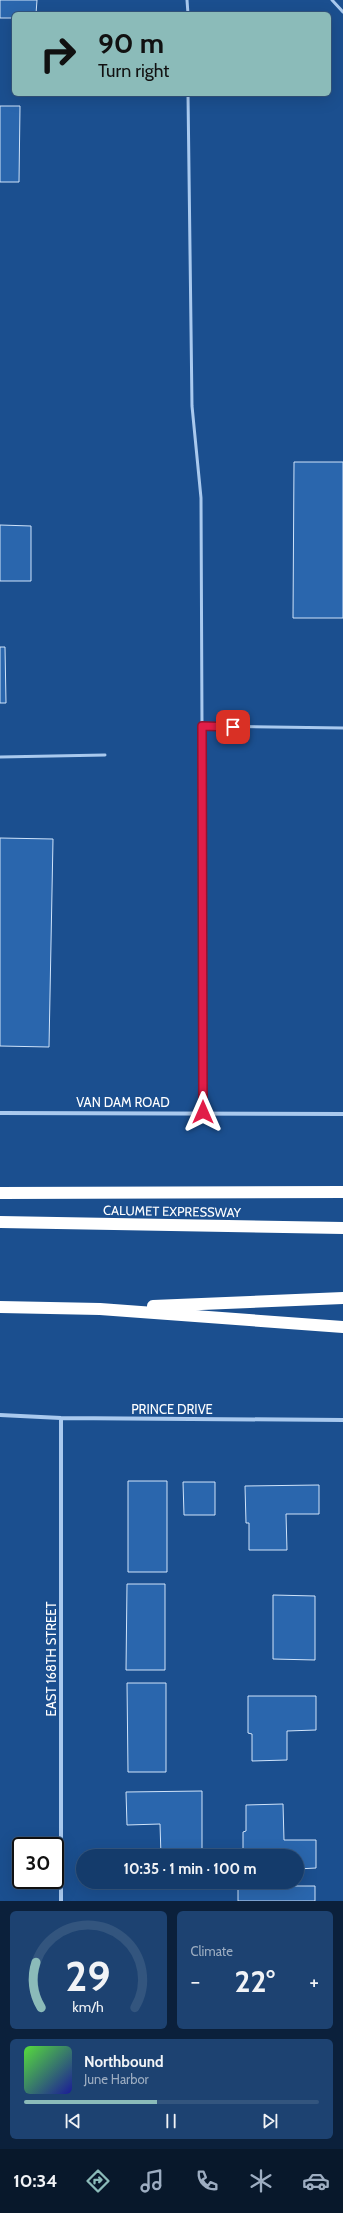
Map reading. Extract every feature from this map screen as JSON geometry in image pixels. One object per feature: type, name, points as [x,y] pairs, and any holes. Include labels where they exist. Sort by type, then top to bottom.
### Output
[{"type":"highway","points":[[0,1193],[343,1192]]},
{"type":"highway","name":"CALUMET EXPRESSWAY","points":[[0,1222],[343,1228]]},
{"type":"highway","points":[[100,1309],[343,1298]]},
{"type":"highway","points":[[0,1307],[100,1309],[343,1327]]},
{"type":"street","points":[[202,726],[203,1112]]},
{"type":"street","name":"VAN DAM ROAD","points":[[0,1113],[203,1112],[343,1114]]},
{"type":"street","name":"PRINCE DRIVE","points":[[0,1415],[61,1418],[343,1420]]},
{"type":"street","name":"EAST 168TH STREET","points":[[61,1418],[61,1901]]},
{"type":"lane","points":[[187,0],[188,12]]},
{"type":"lane","points":[[332,0],[343,12]]},
{"type":"lane","points":[[188,96],[192,406],[201,498],[202,726],[343,728]]},
{"type":"lane","points":[[0,757],[105,755]]},
{"type":"building","points":[[0,0],[37,0],[36,12],[12,12],[12,18],[0,18]]},
{"type":"building","points":[[0,106],[20,106],[19,182],[0,182]]},
{"type":"building","points":[[294,462],[343,462],[343,618],[293,618]]},
{"type":"building","points":[[0,525],[31,526],[31,581],[0,581]]},
{"type":"building","points":[[0,647],[5,647],[6,703],[0,703]]},
{"type":"building","points":[[0,838],[53,839],[49,1047],[0,1046]]},
{"type":"building","points":[[128,1481],[167,1481],[167,1572],[128,1572]]},
{"type":"building","points":[[183,1482],[215,1482],[215,1515],[184,1515]]},
{"type":"building","points":[[319,1485],[319,1514],[286,1514],[287,1550],[249,1550],[249,1523],[246,1523],[245,1486]]},
{"type":"building","points":[[127,1584],[165,1584],[165,1670],[126,1670]]},
{"type":"building","points":[[273,1595],[315,1596],[315,1660],[273,1659]]},
{"type":"building","points":[[127,1683],[166,1683],[166,1772],[128,1772]]},
{"type":"building","points":[[248,1696],[316,1696],[316,1730],[287,1731],[287,1760],[252,1761],[252,1734],[248,1733]]},
{"type":"building","points":[[202,1791],[202,1849],[161,1849],[160,1824],[127,1825],[126,1792]]},
{"type":"building","points":[[283,1804],[284,1840],[316,1840],[316,1868],[304,1869],[304,1849],[243,1849],[243,1832],[246,1831],[246,1805]]},
{"type":"building","points":[[304,1886],[315,1886],[315,1901],[238,1901],[238,1889],[304,1889]]},
{"type":"route","points":[[203,1112],[202,726],[233,727]]}]
